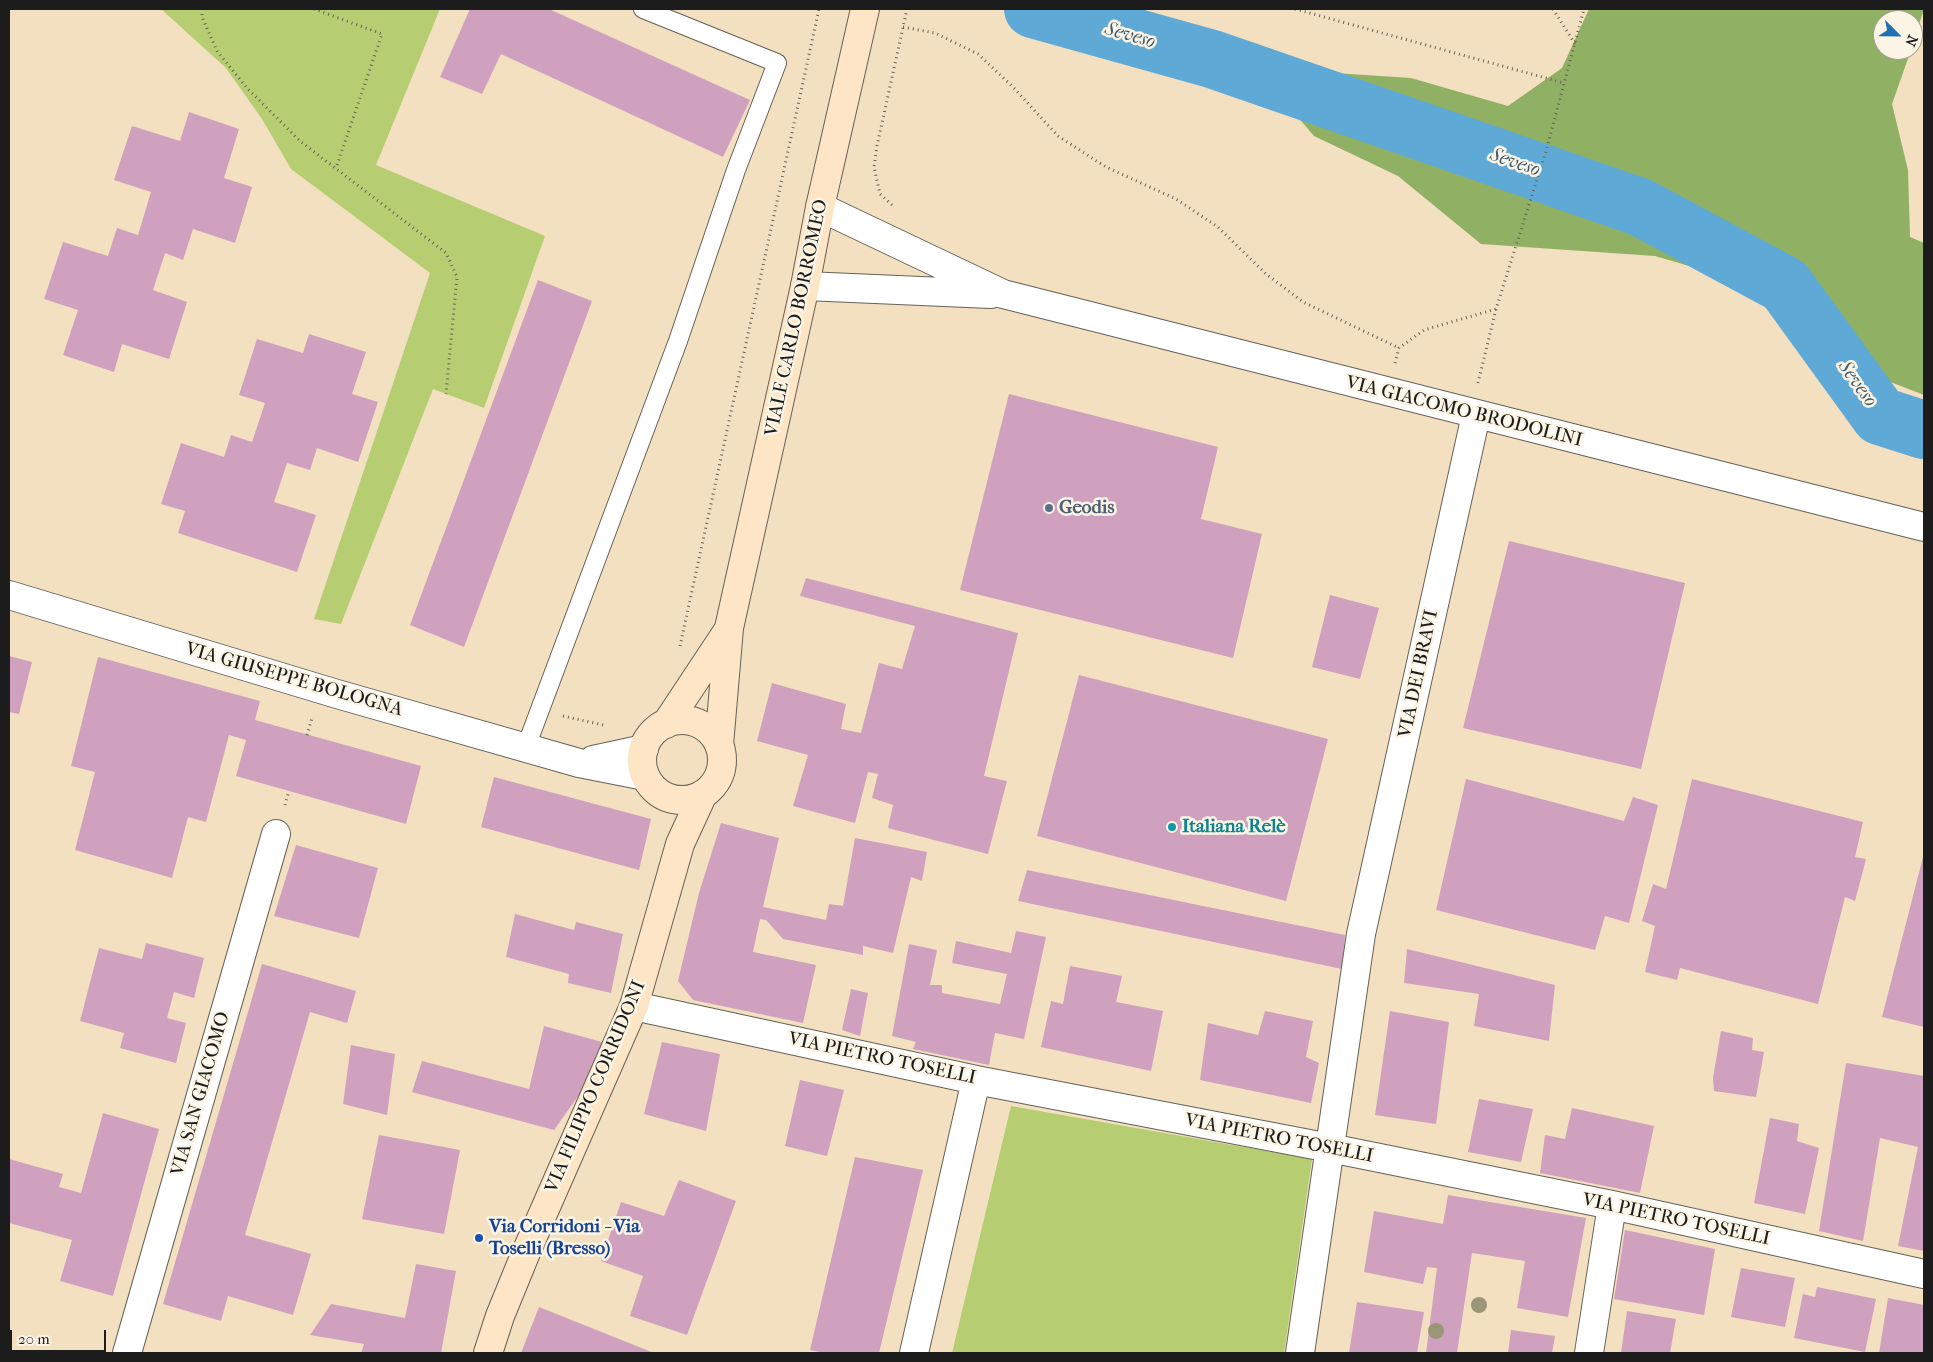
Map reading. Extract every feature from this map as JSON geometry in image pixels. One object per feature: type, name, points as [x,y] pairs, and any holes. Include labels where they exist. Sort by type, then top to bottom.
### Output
[{"type":"street","name":"VIALE CARLO BORROMEO","points":[[719,745],[730,628],[805,286],[820,207],[865,10]]},
{"type":"street","name":"VIA GIACOMO BRODOLINI","points":[[820,207],[1003,294],[1924,527]]},
{"type":"street","name":"VIA GIACOMO BRODOLINI","points":[[805,286],[1003,294]]},
{"type":"street","name":"VIA DEI BRAVI","points":[[1300,1353],[1361,934],[1476,415]]},
{"type":"street","name":"VIA GIUSEPPE BOLOGNA","points":[[9,595],[337,694],[579,763],[645,776]]},
{"type":"street","name":"VIALE CARLO BORROMEO","points":[[666,724],[730,628]]},
{"type":"street","points":[[679,720],[700,725],[711,733],[719,745],[722,758],[720,772],[714,785],[703,794],[688,800],[674,800],[661,795],[645,776],[642,762],[644,749],[654,732],[666,724],[679,720]]},
{"type":"street","name":"VIA GIUSEPPE BOLOGNA","points":[[579,763],[644,749]]},
{"type":"street","name":"VIA FILIPPO CORRIDONI","points":[[488,1353],[500,1316],[530,1241],[634,1006],[680,844],[703,794]]},
{"type":"street","name":"VIA FILIPPO CORRIDONI","points":[[674,800],[680,844]]},
{"type":"street","name":"VIA SAN GIACOMO","points":[[127,1353],[276,834]]},
{"type":"street","name":"VIA PIETRO TOSELLI","points":[[634,1006],[976,1080],[1330,1148],[1612,1205],[1924,1274]]},
{"type":"street","points":[[914,1353],[976,1080]]},
{"type":"street","points":[[1589,1353],[1612,1205]]},
{"type":"lane","points":[[526,747],[678,341],[736,170],[777,63],[643,9]]},
{"type":"path","points":[[202,9],[202,17],[218,51],[247,88],[300,141],[446,253],[457,277],[446,394]]},
{"type":"path","points":[[314,9],[382,34],[336,168]]},
{"type":"path","points":[[679,652],[820,9]]},
{"type":"path","points":[[892,206],[880,194],[874,167],[907,9]]},
{"type":"path","points":[[1295,9],[1564,83]]},
{"type":"path","points":[[1553,9],[1575,44]]},
{"type":"path","points":[[1477,385],[1496,309],[1546,151],[1584,9]]},
{"type":"path","points":[[903,27],[935,32],[978,54],[1012,86],[1058,136],[1106,167],[1176,199],[1218,226],[1266,274],[1303,302],[1399,348]]},
{"type":"path","points":[[1393,370],[1399,348],[1424,330],[1496,309]]},
{"type":"path","points":[[540,711],[610,726]]},
{"type":"green space","points":[[161,9],[440,9],[376,165],[545,236],[484,408],[433,389],[341,624],[314,619],[430,273],[291,169],[262,119],[226,68]]},
{"type":"green space","points":[[1589,9],[1924,9],[1923,12],[1923,10],[1873,10],[1873,60],[1907,60],[1892,104],[1908,170],[1910,237],[1924,243],[1924,395],[1813,352],[1737,280],[1655,256],[1481,244],[1398,176],[1314,136],[1296,115],[1319,72],[1411,78],[1508,106],[1562,68]]},
{"type":"green space","points":[[1011,1106],[1312,1159],[1284,1353],[952,1353]]},
{"type":"building","points":[[470,9],[549,9],[750,100],[723,157],[501,54],[482,94],[440,77]]},
{"type":"building","points":[[189,112],[239,129],[224,178],[252,187],[235,243],[193,229],[183,260],[165,253],[153,290],[187,302],[169,359],[122,344],[114,372],[63,355],[78,310],[44,299],[63,242],[108,256],[117,228],[138,235],[151,192],[114,180],[132,126],[180,141]]},
{"type":"building","points":[[538,280],[592,301],[464,647],[410,625]]},
{"type":"building","points":[[309,334],[366,352],[352,394],[378,402],[358,462],[317,448],[310,470],[287,463],[274,502],[316,515],[297,572],[178,533],[185,511],[161,504],[181,443],[224,457],[231,435],[252,442],[265,403],[239,395],[257,339],[303,353]]},
{"type":"building","points":[[1009,394],[1218,447],[1201,519],[1262,534],[1233,658],[960,590]]},
{"type":"building","points":[[1509,541],[1685,583],[1641,769],[1463,728]]},
{"type":"building","points":[[806,578],[1018,633],[984,776],[1007,781],[988,854],[888,828],[893,805],[872,798],[878,774],[868,772],[855,823],[793,806],[808,755],[757,741],[772,683],[846,704],[841,729],[861,733],[879,663],[902,669],[915,626],[800,596]]},
{"type":"building","points":[[1330,595],[1379,608],[1360,679],[1312,667]]},
{"type":"building","points":[[9,656],[32,662],[19,714],[9,712]]},
{"type":"building","points":[[98,657],[260,701],[255,720],[421,766],[406,824],[236,776],[246,740],[229,735],[206,822],[188,817],[172,878],[75,850],[95,772],[71,766]]},
{"type":"building","points":[[1079,675],[1328,739],[1286,901],[1037,836]]},
{"type":"building","points":[[494,777],[651,819],[639,870],[481,827]]},
{"type":"building","points":[[1466,779],[1624,821],[1633,797],[1658,805],[1629,923],[1605,916],[1595,950],[1436,910]]},
{"type":"building","points":[[1692,779],[1863,822],[1855,857],[1866,859],[1855,901],[1845,897],[1818,1004],[1680,968],[1677,980],[1645,972],[1655,926],[1642,921],[1653,884],[1666,889]]},
{"type":"building","points":[[721,823],[779,838],[763,907],[826,920],[829,904],[843,906],[855,838],[927,852],[922,881],[911,877],[893,953],[863,946],[863,955],[783,939],[766,920],[760,919],[753,952],[816,965],[803,1023],[693,1000],[678,981],[699,893]]},
{"type":"building","points":[[296,845],[378,868],[359,938],[274,916]]},
{"type":"building","points":[[1924,853],[1924,1027],[1882,1017]]},
{"type":"building","points":[[1027,870],[1345,935],[1342,969],[1018,901]]},
{"type":"building","points":[[515,914],[574,930],[576,922],[623,934],[611,993],[568,983],[569,974],[506,957]]},
{"type":"building","points":[[1016,931],[1046,937],[1024,1039],[995,1033],[989,1065],[913,1049],[916,1042],[892,1036],[909,944],[937,950],[930,985],[942,985],[942,993],[1000,1004],[1007,974],[952,963],[956,941],[1011,953]]},
{"type":"building","points":[[146,943],[204,958],[194,998],[174,992],[167,1018],[186,1023],[176,1063],[120,1048],[124,1033],[80,1021],[99,948],[142,959]]},
{"type":"building","points":[[1407,949],[1555,985],[1549,1041],[1474,1026],[1479,994],[1404,983]]},
{"type":"building","points":[[262,964],[356,991],[347,1023],[310,1012],[245,1235],[311,1254],[293,1315],[228,1296],[221,1321],[163,1304]]},
{"type":"building","points":[[1070,966],[1122,976],[1116,1002],[1163,1011],[1151,1071],[1041,1047],[1051,1001],[1063,1004]]},
{"type":"building","points":[[851,989],[868,993],[860,1036],[842,1030]]},
{"type":"building","points":[[1265,1011],[1313,1021],[1306,1057],[1319,1063],[1311,1103],[1200,1080],[1208,1023],[1258,1035]]},
{"type":"building","points":[[1390,1011],[1449,1022],[1436,1124],[1375,1115]]},
{"type":"building","points":[[544,1026],[602,1042],[584,1088],[554,1130],[412,1092],[422,1061],[529,1089]]},
{"type":"building","points":[[1721,1031],[1753,1038],[1752,1050],[1764,1052],[1756,1097],[1714,1091],[1713,1078]]},
{"type":"building","points":[[662,1042],[720,1054],[706,1131],[644,1114]]},
{"type":"building","points":[[351,1045],[395,1054],[387,1115],[343,1104]]},
{"type":"building","points":[[1846,1063],[1924,1076],[1924,1251],[1898,1246],[1918,1147],[1880,1138],[1863,1241],[1819,1231]]},
{"type":"building","points":[[800,1080],[844,1090],[827,1156],[785,1146]]},
{"type":"building","points":[[1479,1099],[1533,1109],[1521,1162],[1468,1152]]},
{"type":"building","points":[[1572,1108],[1654,1126],[1640,1193],[1540,1173],[1545,1135],[1565,1139]]},
{"type":"building","points":[[103,1113],[159,1129],[113,1296],[60,1281],[72,1240],[9,1223],[9,1159],[63,1174],[59,1187],[81,1193]]},
{"type":"building","points":[[1770,1118],[1799,1124],[1797,1141],[1819,1148],[1805,1214],[1754,1203]]},
{"type":"building","points":[[379,1135],[460,1150],[444,1234],[362,1219]]},
{"type":"building","points":[[855,1157],[923,1170],[879,1353],[825,1353],[810,1350]]},
{"type":"building","points":[[679,1180],[736,1201],[687,1335],[630,1316],[643,1276],[601,1261],[621,1202],[664,1216]]},
{"type":"building","points":[[1448,1195],[1586,1218],[1568,1317],[1517,1308],[1525,1261],[1472,1253],[1457,1353],[1426,1353],[1437,1268],[1427,1267],[1423,1284],[1364,1272],[1374,1211],[1443,1224]]},
{"type":"building","points":[[1625,1230],[1715,1249],[1704,1315],[1614,1299]]},
{"type":"building","points":[[416,1264],[456,1271],[441,1353],[361,1353],[364,1344],[310,1335],[331,1304],[405,1318]]},
{"type":"building","points":[[1741,1268],[1795,1278],[1785,1327],[1731,1317]]},
{"type":"building","points":[[1817,1287],[1876,1299],[1865,1352],[1794,1338],[1803,1294],[1815,1297]]},
{"type":"building","points":[[1888,1298],[1924,1305],[1924,1353],[1879,1353]]},
{"type":"building","points":[[1357,1302],[1424,1312],[1417,1353],[1349,1353]]},
{"type":"building","points":[[539,1307],[654,1353],[521,1353]]},
{"type":"building","points":[[1627,1311],[1676,1319],[1670,1353],[1621,1353]]},
{"type":"building","points":[[1511,1330],[1555,1336],[1552,1353],[1508,1353]]},
{"type":"waterway","name":"Seveso","points":[[1033,9],[1212,59],[1640,207],[1785,285],[1880,416],[1924,430]]},
{"type":"place","name":"Geodis","points":[[1049,508]]},
{"type":"place","name":"Italiana Relè","points":[[1172,827]]},
{"type":"place","name":"Via Corridoni - Via Toselli (Bresso)","points":[[479,1238]]}]
